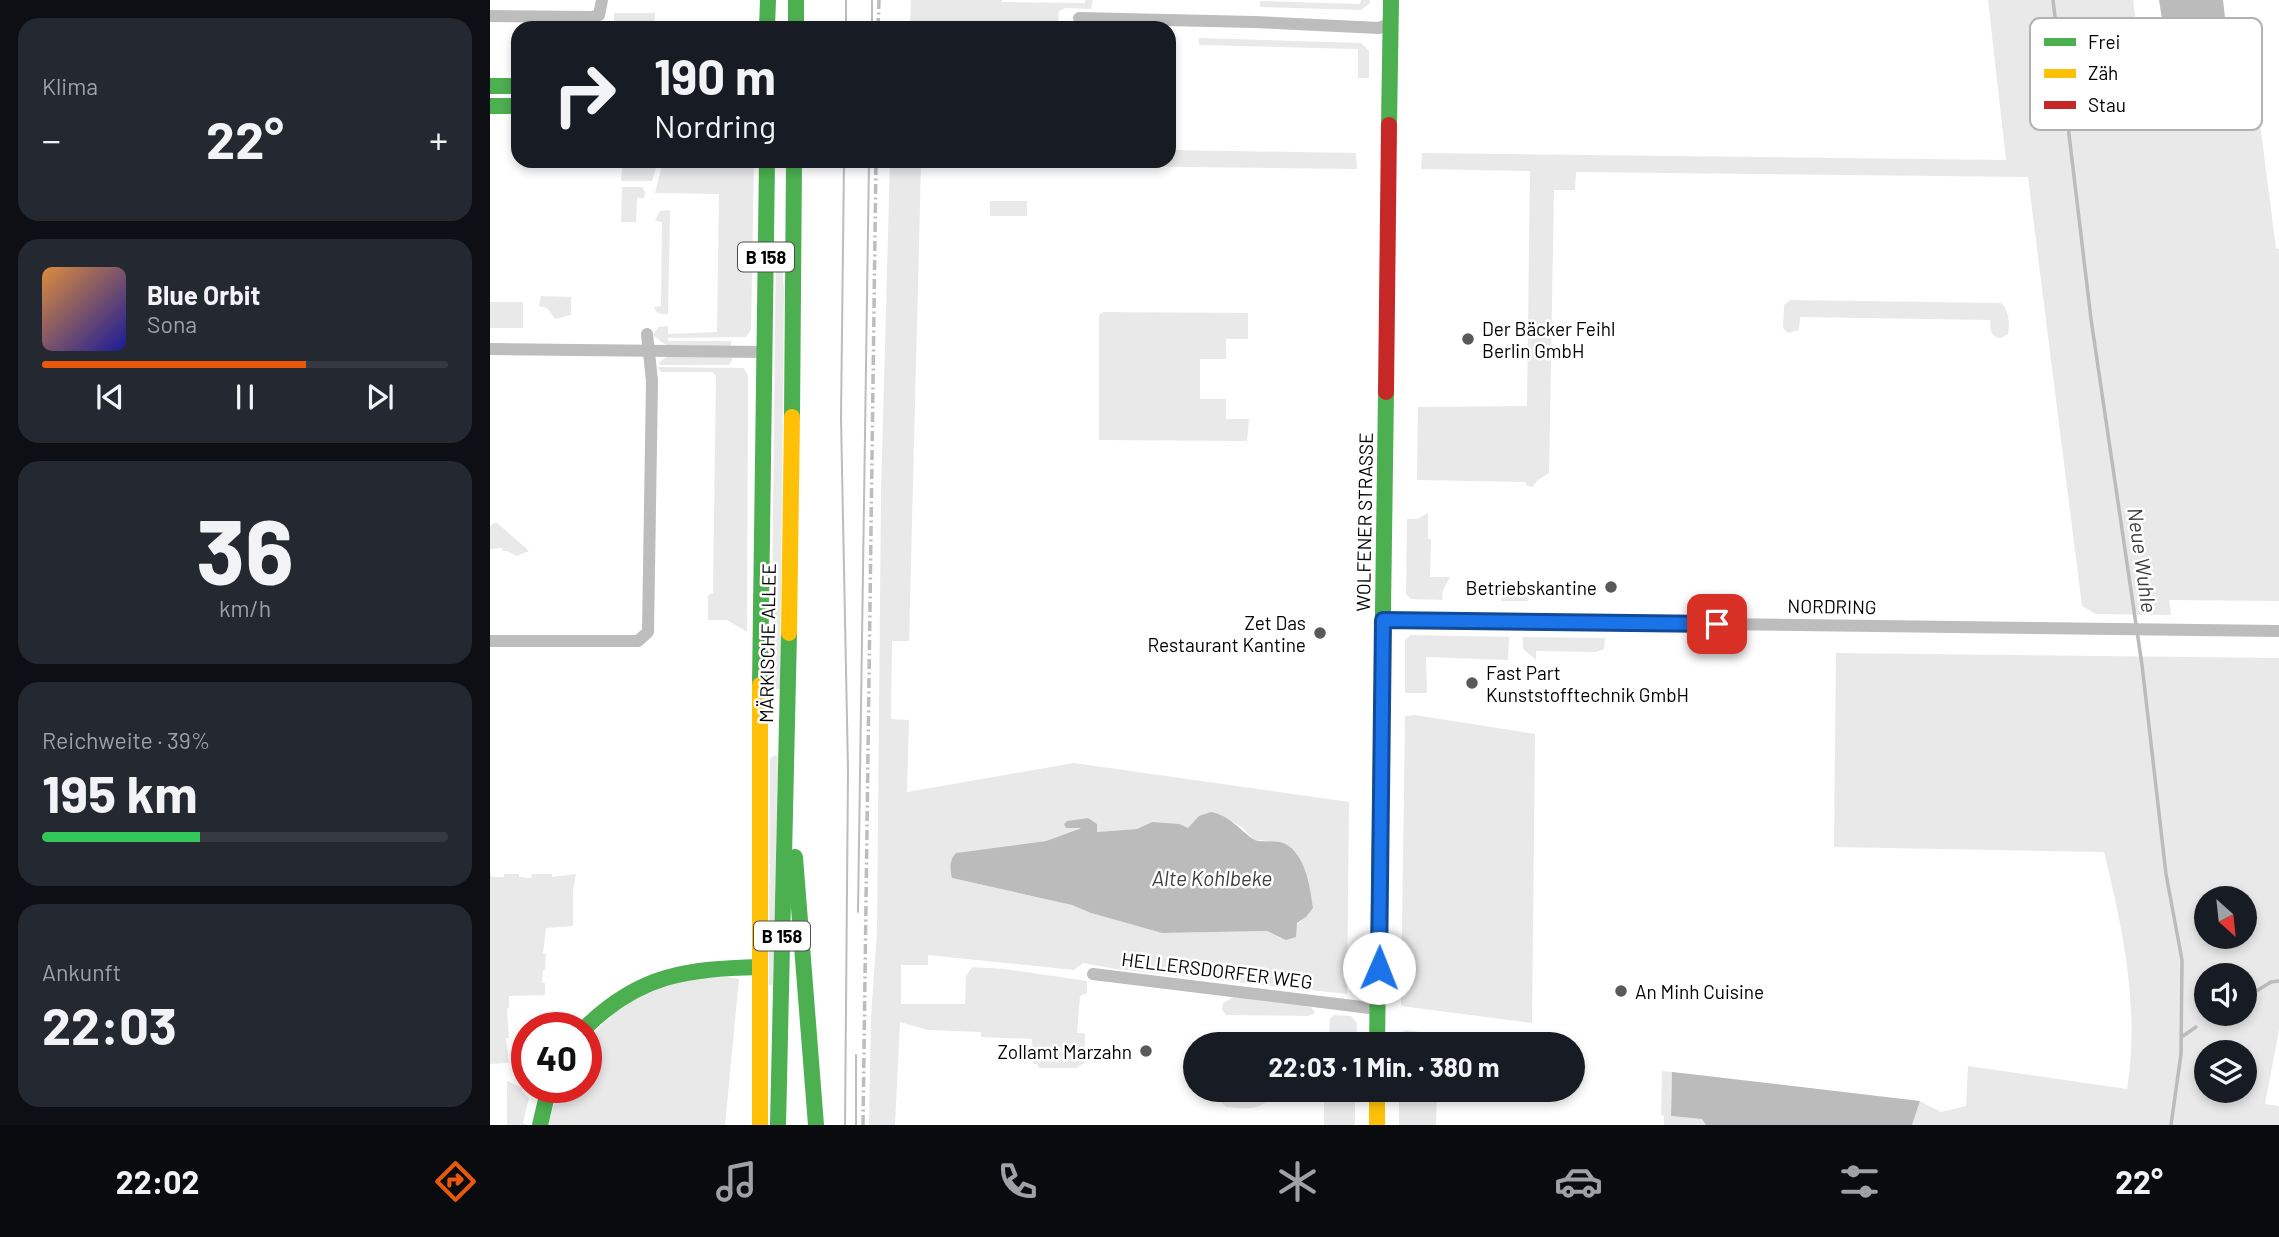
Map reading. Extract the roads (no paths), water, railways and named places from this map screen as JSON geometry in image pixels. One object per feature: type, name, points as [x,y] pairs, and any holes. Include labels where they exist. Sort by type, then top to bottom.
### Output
[{"type":"main road","points":[[767,21],[768,0]]},
{"type":"main road","points":[[796,0],[796,21]]},
{"type":"main road","name":"WOLFENER STRASSE","points":[[1377,1032],[1391,0]]},
{"type":"main road","points":[[490,86],[511,86]]},
{"type":"main road","points":[[490,106],[511,106]]},
{"type":"main road","name":"MÄRKISCHE ALLEE","points":[[760,1125],[759,780],[767,168]]},
{"type":"main road","name":"MÄRKISCHE ALLEE","points":[[778,1125],[787,747],[794,168]]},
{"type":"main road","points":[[787,747],[816,1125]]},
{"type":"main road","points":[[602,1014],[623,996],[661,977],[702,968],[760,967]]},
{"type":"main road","points":[[1377,1102],[1377,1125]]},
{"type":"main road","points":[[540,1125],[545,1103]]},
{"type":"street","points":[[490,16],[592,18],[599,15],[601,0]]},
{"type":"street","points":[[1079,18],[1379,28],[1390,24]]},
{"type":"street","points":[[490,641],[638,641],[648,632],[652,381],[648,334]]},
{"type":"street","points":[[490,349],[765,352]]},
{"type":"street","name":"NORDRING","points":[[1383,620],[2279,631]]},
{"type":"street","name":"HELLERSDORFER WEG","points":[[1093,974],[1378,1009]]},
{"type":"water","points":[[2159,0],[2223,0],[2225,18],[2162,18]]},
{"type":"water","name":"Alte Kohlbeke","points":[[1211,812],[1229,819],[1253,839],[1280,842],[1288,846],[1301,860],[1313,908],[1297,923],[1296,937],[1286,940],[1267,931],[1162,933],[1072,905],[952,878],[951,865],[956,853],[1046,841],[1081,828],[1066,828],[1064,824],[1067,821],[1088,818],[1097,824],[1097,832],[1137,829],[1152,822],[1179,824],[1188,828],[1199,816]]},
{"type":"water","points":[[1672,1072],[1920,1101],[1912,1125],[1706,1125],[1702,1119],[1671,1116]]},
{"type":"waterway","name":"Neue Wuhle","points":[[2053,0],[2055,18]]},
{"type":"waterway","name":"Neue Wuhle","points":[[2068,130],[2091,319],[2142,665],[2166,874],[2182,960],[2181,1054],[2171,1125]]},
{"type":"waterway","points":[[2257,991],[2271,982],[2279,981]]},
{"type":"waterway","points":[[2183,1036],[2196,1027]]},
{"type":"tram line","points":[[846,0],[846,21]]},
{"type":"tram line","points":[[872,0],[872,21]]},
{"type":"tram line","points":[[844,168],[841,418],[848,770],[845,1125]]},
{"type":"tram line","points":[[858,912],[869,168]]},
{"type":"tram line","points":[[856,1055],[856,1125]]},
{"type":"railway","points":[[878,21],[879,0]]},
{"type":"railway","points":[[863,1125],[876,168]]},
{"type":"place","name":"Der Bäcker Feihl Berlin GmbH","points":[[1468,339]]},
{"type":"place","name":"Betriebskantine","points":[[1611,587]]},
{"type":"place","name":"Zet Das Restaurant Kantine","points":[[1320,633]]},
{"type":"place","name":"Fast Part Kunststofftechnik GmbH","points":[[1472,683]]},
{"type":"place","name":"An Minh Cuisine","points":[[1621,991]]},
{"type":"place","name":"Zollamt Marzahn","points":[[1146,1051]]}]
